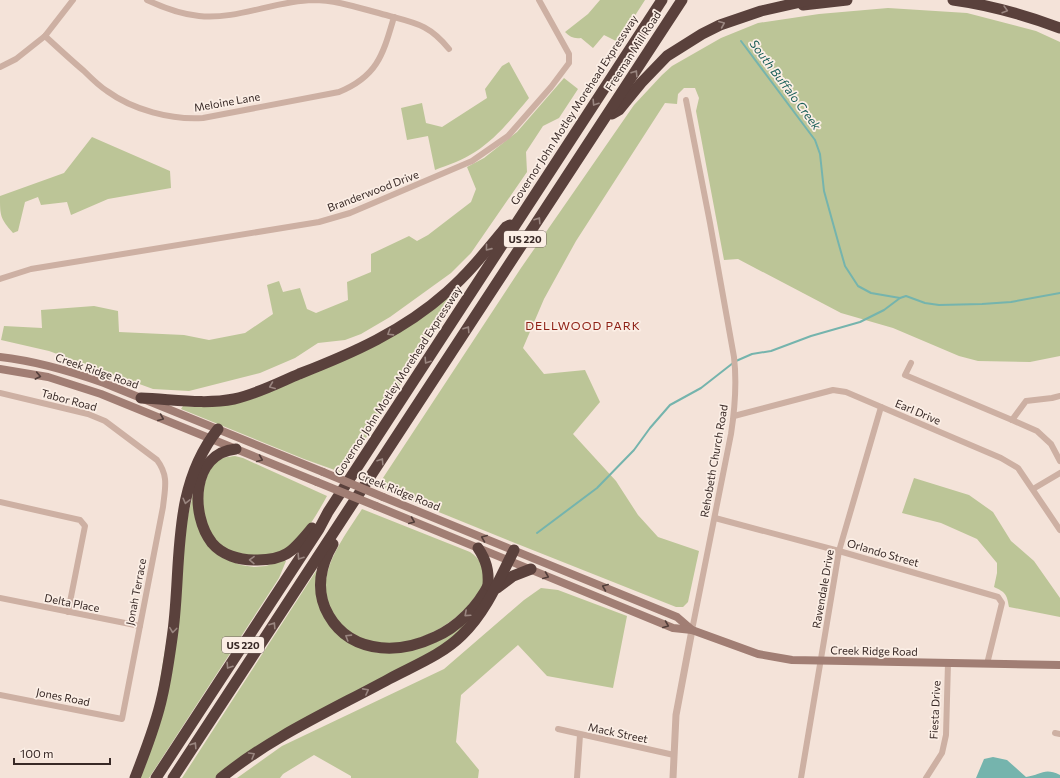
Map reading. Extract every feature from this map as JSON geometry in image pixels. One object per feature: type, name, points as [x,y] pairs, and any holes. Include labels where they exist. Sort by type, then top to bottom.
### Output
[{"type":"highway","name":"Governor John Motley Morehead Expressway","points":[[156,778],[662,0]]},
{"type":"highway","name":"Freeman Mill Road","points":[[606,117],[682,0]]},
{"type":"highway","points":[[761,11],[810,0]]},
{"type":"highway","name":"US 220","points":[[173,778],[606,117],[619,110],[667,56],[702,34],[720,25],[761,11],[847,0]]},
{"type":"highway","points":[[953,0],[1001,9],[1033,18],[1060,28]]},
{"type":"highway","points":[[141,398],[192,401],[234,399],[264,389],[337,360],[378,340],[416,316],[447,292],[478,261],[506,227],[516,223]]},
{"type":"highway","points":[[135,778],[149,742],[162,698],[173,629],[180,534],[186,502],[198,460],[210,439],[218,430]]},
{"type":"highway","points":[[236,449],[229,449],[222,452],[208,463],[203,472],[199,487],[198,506],[201,522],[213,543],[222,551],[230,556],[242,559],[272,559],[284,556],[298,544],[312,527],[328,512]]},
{"type":"highway","points":[[344,518],[341,529],[327,554],[322,570],[320,583],[321,598],[336,627],[343,634],[363,644],[385,648],[410,646],[436,637],[449,629],[470,612],[490,590],[513,576],[531,569]]},
{"type":"highway","points":[[478,548],[487,563],[490,590]]},
{"type":"highway","points":[[221,778],[243,760],[298,728],[436,654],[461,636],[476,620],[486,605],[490,590],[511,549]]},
{"type":"main road","name":"Creek Ridge Road","points":[[0,357],[42,364],[73,372],[141,398],[677,617],[692,630]]},
{"type":"main road","name":"Creek Ridge Road","points":[[0,369],[48,378],[89,390],[673,628],[692,630],[758,654],[792,660],[1060,665]]},
{"type":"street","points":[[0,67],[16,59],[45,36],[73,0]]},
{"type":"street","points":[[147,0],[178,12],[207,17],[228,15],[292,2],[329,0],[394,17],[425,27],[440,38],[449,49]]},
{"type":"street","name":"Branderwood Drive","points":[[0,279],[31,269],[319,222],[350,213],[472,161],[508,136],[551,87],[569,63],[569,54],[541,1]]},
{"type":"street","name":"Meloine Lane","points":[[45,36],[102,88],[113,95],[159,114],[192,119],[339,92],[347,89],[369,74],[379,60],[385,48],[394,17]]},
{"type":"street","name":"Rehobeth Church Road","points":[[673,778],[676,715],[734,416],[736,375],[710,223],[686,100]]},
{"type":"street","points":[[911,363],[905,375],[1037,431],[1051,444],[1060,460]]},
{"type":"street","name":"Earl Drive","points":[[734,416],[833,390],[846,392],[1001,458],[1018,468],[1060,530]]},
{"type":"street","name":"Tabor Road","points":[[0,393],[88,414],[105,421],[157,460],[163,468]]},
{"type":"street","points":[[1012,420],[1026,401],[1060,396]]},
{"type":"street","name":"Ravendale Drive","points":[[801,778],[839,551],[881,407]]},
{"type":"street","name":"Jonah Terrace","points":[[122,719],[163,507],[165,480],[163,468]]},
{"type":"street","points":[[1033,489],[1060,473]]},
{"type":"street","points":[[0,502],[80,520],[85,526],[68,612]]},
{"type":"street","name":"Orlando Street","points":[[715,518],[998,596],[1002,602],[987,664]]},
{"type":"street","name":"Delta Place","points":[[0,598],[140,626]]},
{"type":"street","name":"Fiesta Drive","points":[[926,778],[942,754],[946,735],[948,663]]},
{"type":"street","name":"Jones Road","points":[[0,695],[122,719]]},
{"type":"street","name":"Mack Street","points":[[558,729],[674,755]]},
{"type":"street","points":[[577,778],[580,734]]},
{"type":"green space","points":[[600,0],[645,0],[618,42],[604,35],[593,48],[581,38],[572,37],[565,32],[588,14]]},
{"type":"green space","points":[[888,8],[967,13],[1036,31],[1060,42],[1060,356],[1030,362],[978,361],[959,356],[893,328],[841,313],[738,259],[724,260],[696,111],[699,98],[695,88],[684,88],[678,94],[677,104],[665,103],[576,241],[544,299],[523,348],[544,374],[585,370],[600,402],[573,434],[616,481],[638,515],[658,537],[699,551],[688,602],[683,607],[676,607],[377,487],[521,268],[634,105],[662,75],[672,66],[721,38],[758,23],[819,14]]},
{"type":"green space","points":[[509,62],[529,98],[504,127],[483,146],[466,157],[435,170],[428,136],[407,140],[401,108],[422,103],[426,123],[442,127],[487,98],[485,89],[502,66]]},
{"type":"green space","points":[[564,78],[578,89],[559,118],[543,126],[526,152],[527,172],[471,253],[451,273],[390,317],[361,334],[345,340],[318,343],[295,358],[260,373],[189,391],[153,389],[49,351],[1,340],[4,326],[42,328],[41,310],[94,306],[118,311],[119,332],[184,335],[209,340],[245,333],[273,314],[267,285],[279,281],[283,292],[300,288],[307,309],[316,313],[348,300],[347,282],[371,272],[371,254],[409,236],[417,241],[428,235],[471,202],[476,189],[467,167],[484,158],[517,132]]},
{"type":"green space","points":[[92,137],[170,171],[171,188],[108,199],[71,215],[67,202],[41,205],[38,197],[25,202],[18,231],[13,233],[3,220],[0,208],[0,196],[64,173]]},
{"type":"green space","points":[[456,289],[461,292],[343,473],[304,459],[181,409],[183,406],[200,407],[358,354]]},
{"type":"green space","points":[[235,456],[243,458],[327,496],[303,534],[290,547],[280,553],[262,558],[231,552],[220,544],[212,535],[204,510],[203,496],[205,483],[209,472],[218,460]]},
{"type":"green space","points":[[197,477],[195,503],[228,560],[241,565],[254,567],[266,566],[283,560],[286,561],[279,578],[149,778],[140,778],[146,764],[186,524]]},
{"type":"green space","points":[[914,478],[969,495],[993,512],[1011,541],[1034,561],[1060,598],[1060,617],[1009,607],[1005,594],[1001,590],[994,587],[997,573],[997,563],[977,539],[941,523],[902,513]]},
{"type":"green space","points":[[362,509],[470,552],[480,561],[484,574],[483,586],[460,614],[445,625],[428,634],[410,641],[392,644],[374,643],[357,637],[342,626],[331,611],[326,596],[326,581],[336,551]]},
{"type":"green space","points":[[316,571],[319,572],[317,599],[364,649],[379,653],[398,653],[417,649],[473,615],[456,635],[437,649],[244,755],[215,778],[182,778]]},
{"type":"green space","points":[[541,588],[558,590],[627,616],[613,688],[547,676],[518,645],[461,695],[456,742],[479,770],[478,778],[351,778],[351,776],[314,755],[283,774],[280,778],[237,778],[282,746],[444,669],[524,600]]},
{"type":"water","points":[[993,757],[1007,760],[1026,777],[1043,772],[1050,772],[1060,775],[1060,778],[976,778],[984,759]]},
{"type":"waterway","name":"South Buffalo Creek","points":[[741,41],[815,140],[820,154],[824,191],[845,266],[858,286],[871,293],[900,298],[906,296],[925,303],[939,305],[1011,302],[1060,293]]},
{"type":"waterway","points":[[736,361],[752,354],[771,351],[811,336],[860,322],[884,310],[900,298]]},
{"type":"waterway","points":[[537,533],[597,488],[634,450],[650,428],[670,405],[701,388],[733,363]]},
{"type":"district","name":"DELLWOOD PARK","points":[[583,326]]}]
